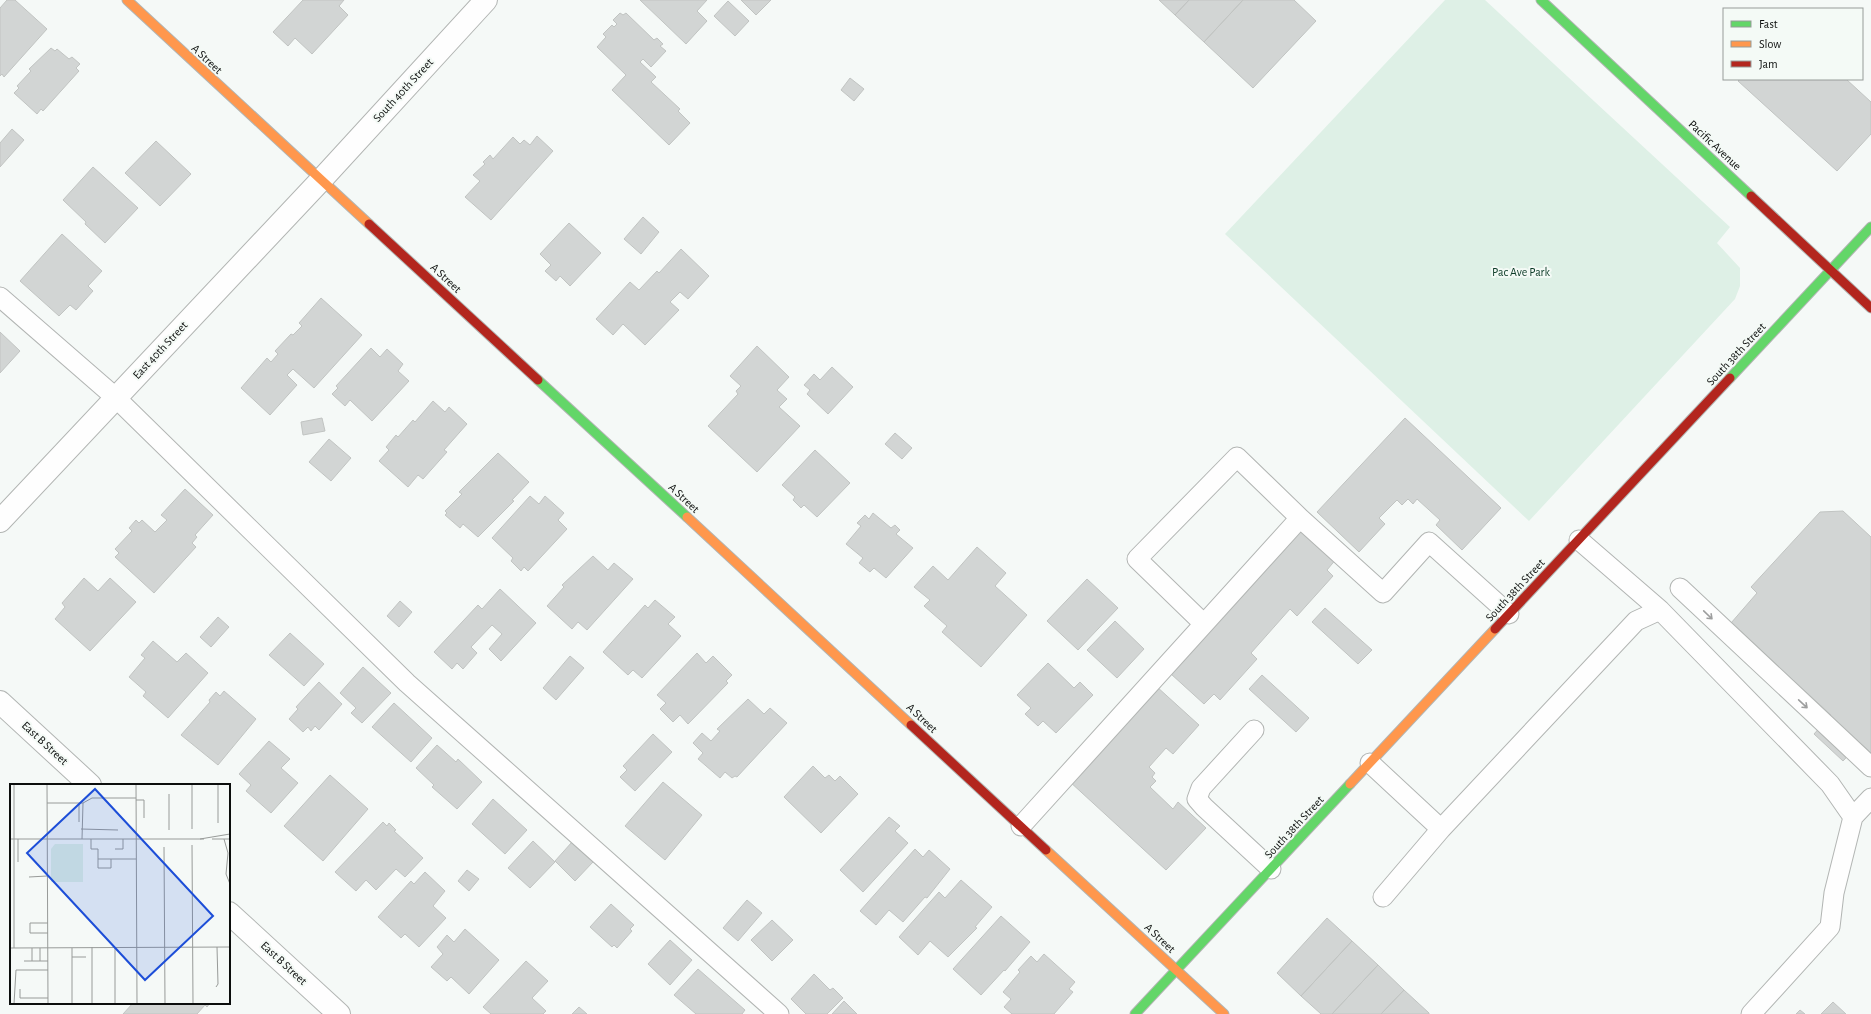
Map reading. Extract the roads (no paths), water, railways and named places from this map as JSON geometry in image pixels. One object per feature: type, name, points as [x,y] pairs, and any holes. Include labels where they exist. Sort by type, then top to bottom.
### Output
[{"type":"main road","name":"A Street","points":[[127,0],[1224,1014]]},
{"type":"main road","name":"Pacific Avenue","points":[[1541,0],[1871,308]]},
{"type":"main road","name":"South 38th Street","points":[[1135,1014],[1871,227]]},
{"type":"street","name":"South 40th Street","points":[[321,180],[478,3]]},
{"type":"street","name":"East 40th Street","points":[[0,521],[115,397],[321,180]]},
{"type":"street","name":"East B Street","points":[[0,702],[89,784]]},
{"type":"street","name":"East B Street","points":[[230,914],[339,1014]]},
{"type":"lane","points":[[0,297],[115,397],[407,683],[778,1014]]},
{"type":"lane","points":[[1204,624],[1137,559],[1238,457],[1300,518],[1383,593],[1430,542],[1510,614]]},
{"type":"lane","points":[[1021,826],[1300,518]]},
{"type":"lane","points":[[1579,540],[1660,610],[1830,784],[1853,817]]},
{"type":"lane","points":[[1680,588],[1871,767]]},
{"type":"lane","points":[[1383,897],[1441,829],[1636,620],[1660,610]]},
{"type":"lane","points":[[1254,730],[1201,788],[1197,799],[1270,869]]},
{"type":"lane","points":[[1370,763],[1441,829]]},
{"type":"lane","points":[[1750,1014],[1830,927],[1834,893],[1853,817],[1871,798]]},
{"type":"park label","name":"Pac Ave Park","points":[[1521,272]]}]
